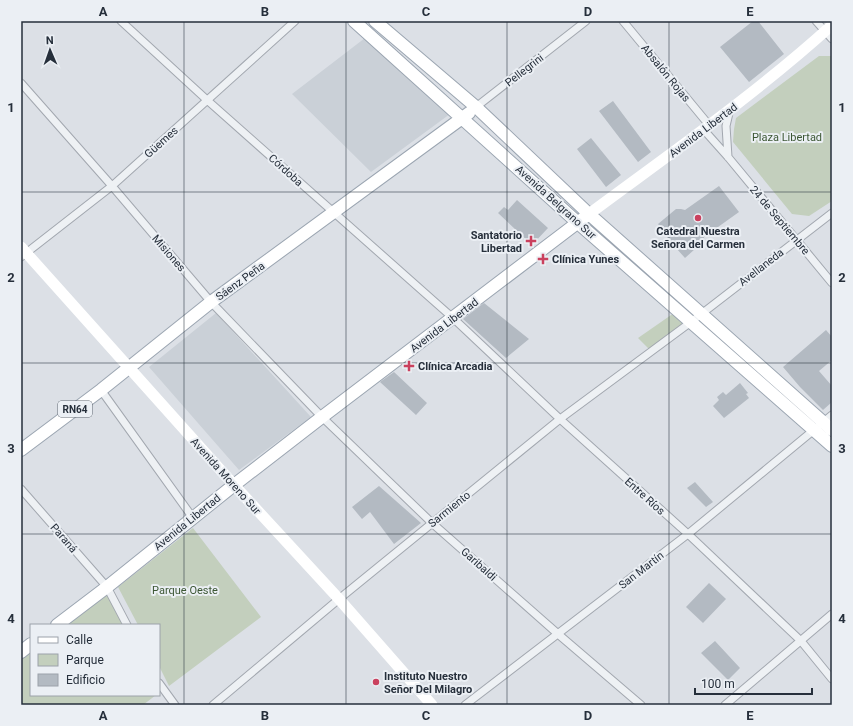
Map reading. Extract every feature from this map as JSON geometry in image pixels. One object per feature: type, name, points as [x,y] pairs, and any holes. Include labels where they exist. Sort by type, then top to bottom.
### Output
[{"type":"main road","name":"Avenida Belgrano Sur","points":[[354,21],[578,223],[691,322],[825,424]]},
{"type":"main road","name":"Avenida Belgrano Sur","points":[[375,21],[476,107],[589,214],[825,424],[832,446]]},
{"type":"main road","name":"Pellegrini","points":[[463,119],[476,107]]},
{"type":"main road","name":"Sáenz Peña","points":[[21,450],[101,390],[211,302],[463,119]]},
{"type":"main road","name":"Avenida Libertad","points":[[57,624],[107,587],[234,485],[322,417],[589,214]]},
{"type":"main road","points":[[21,652],[30,645]]},
{"type":"street","name":"Córdoba","points":[[121,21],[207,100],[453,318]]},
{"type":"street","name":"Güemes","points":[[23,252],[112,186],[295,21]]},
{"type":"street","name":"Pellegrini","points":[[476,107],[586,21]]},
{"type":"street","name":"Absalón Rojas","points":[[624,21],[706,127]]},
{"type":"street","points":[[816,21],[830,32]]},
{"type":"street","name":"Avenida Libertad","points":[[589,214],[730,109],[811,44],[830,32]]},
{"type":"street","name":"Misiones","points":[[21,83],[112,186],[211,302],[322,417]]},
{"type":"street","points":[[728,157],[726,126],[730,109]]},
{"type":"street","name":"24 de Septiembre","points":[[706,127],[728,157],[832,283]]},
{"type":"street","name":"Avellaneda","points":[[691,322],[832,213]]},
{"type":"street","name":"Avenida Moreno Sur","points":[[23,252],[339,600],[432,705]]},
{"type":"street","name":"Entre Ríos","points":[[453,318],[560,419],[688,534],[801,641],[832,678]]},
{"type":"street","name":"Sarmiento","points":[[215,705],[339,600],[560,419],[691,322]]},
{"type":"street","points":[[101,390],[193,518]]},
{"type":"street","name":"Garibaldi","points":[[322,417],[432,523],[641,705]]},
{"type":"street","name":"San Martín","points":[[465,705],[688,534],[825,424]]},
{"type":"street","name":"Paraná","points":[[21,489],[107,587],[126,624]]},
{"type":"street","points":[[725,705],[832,614]]},
{"type":"street","points":[[160,684],[175,705]]},
{"type":"shaded area","points":[[365,38],[450,114],[371,172],[292,94]]},
{"type":"shaded area","points":[[216,313],[311,417],[239,470],[149,367]]},
{"type":"green space","name":"Plaza Libertad","points":[[819,56],[832,56],[832,201],[809,216],[792,214],[733,142],[736,118]]},
{"type":"green space","points":[[674,313],[687,324],[651,351],[638,338]]},
{"type":"green space","name":"Parque Oeste","points":[[193,528],[261,617],[169,686],[160,668],[160,624],[137,624],[118,587]]},
{"type":"green space","points":[[106,591],[122,624],[62,624]]},
{"type":"green space","points":[[30,649],[30,696],[155,696],[143,705],[21,705],[21,655]]},
{"type":"building","points":[[753,21],[758,21],[784,54],[749,82],[720,47]]},
{"type":"building","points":[[613,101],[651,152],[638,162],[599,111]]},
{"type":"building","points":[[591,138],[621,175],[606,187],[577,149]]},
{"type":"building","name":"Catedral Nuestra Señora del Carmen","points":[[719,186],[739,212],[704,237],[705,242],[702,246],[695,249],[685,258],[676,248],[672,249],[668,247],[666,240],[668,236],[658,224],[676,209],[685,210]]},
{"type":"building","points":[[517,200],[548,228],[532,245],[498,213],[504,207],[508,210]]},
{"type":"building","points":[[484,303],[529,339],[506,358],[463,319]]},
{"type":"building","points":[[826,330],[832,337],[832,360],[819,371],[832,386],[832,402],[823,410],[783,367]]},
{"type":"building","points":[[394,372],[427,403],[416,415],[380,382]]},
{"type":"building","points":[[740,383],[748,393],[746,394],[749,398],[724,418],[713,406],[719,400],[717,397],[723,392],[726,395]]},
{"type":"building","points":[[695,482],[713,502],[706,507],[687,488]]},
{"type":"building","points":[[379,486],[421,523],[394,544],[370,512],[362,519],[352,507]]},
{"type":"building","points":[[709,583],[726,599],[703,623],[686,607]]},
{"type":"building","points":[[715,641],[740,668],[728,680],[701,653]]},
{"type":"place","name":"Catedral Nuestra Señora del Carmen","points":[[698,218]]},
{"type":"place","name":"Santatorio Libertad","points":[[531,241]]},
{"type":"place","name":"Clínica Yunes","points":[[543,259]]},
{"type":"place","name":"Clínica Arcadia","points":[[409,366]]},
{"type":"place","name":"Instituto Nuestro Señor Del Milagro","points":[[376,682]]}]
